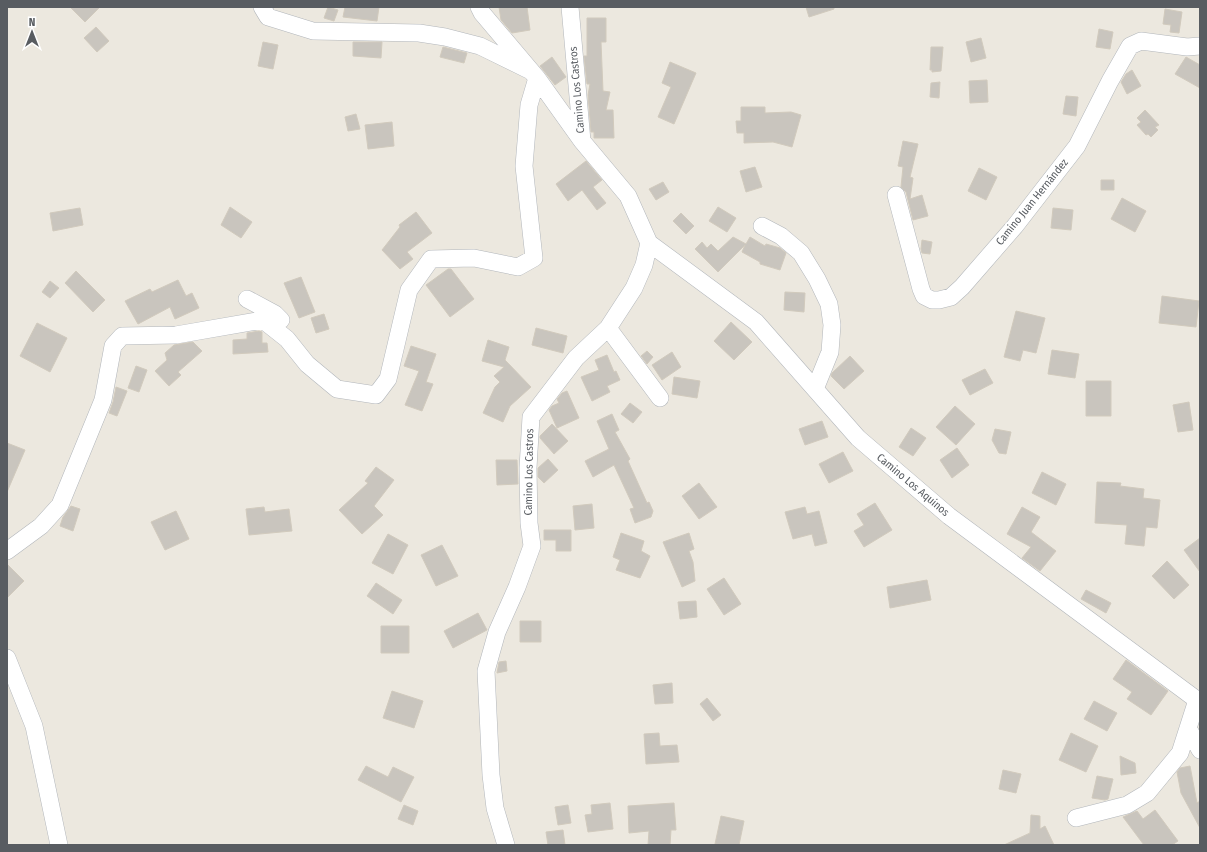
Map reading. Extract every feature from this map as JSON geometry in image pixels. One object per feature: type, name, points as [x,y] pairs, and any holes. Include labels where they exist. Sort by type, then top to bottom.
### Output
[{"type":"street","points":[[262,7],[268,16],[313,31],[419,33],[445,37],[480,46],[534,74]]},
{"type":"street","points":[[479,7],[482,13],[534,74],[582,141]]},
{"type":"street","name":"Camino Los Castros","points":[[506,845],[495,808],[492,782],[486,671],[496,632],[517,587],[532,546],[529,523],[528,468],[531,417],[576,358],[608,328],[634,288],[644,265],[649,243],[628,196],[582,141],[570,7]]},
{"type":"street","name":"Camino Juan Hernández","points":[[896,196],[924,296],[932,300],[951,297],[962,287],[1015,226],[1078,146],[1110,81],[1130,46],[1141,41],[1187,47],[1200,46]]},
{"type":"street","points":[[7,551],[42,526],[60,505],[103,400],[113,346],[122,336],[176,335],[263,320],[287,339],[307,364],[337,389],[376,395],[388,379],[409,290],[431,259],[474,258],[518,267],[534,258],[524,166],[529,105],[534,74]]},
{"type":"street","points":[[762,226],[781,236],[801,253],[817,279],[829,304],[832,325],[830,352],[815,388]]},
{"type":"street","name":"Camino Los Aquinos","points":[[649,243],[756,322],[858,438],[949,516],[1198,701]]},
{"type":"street","points":[[248,299],[275,314],[293,331],[309,352],[325,379]]},
{"type":"street","points":[[608,328],[660,398]]},
{"type":"street","points":[[7,658],[34,726],[59,845]]},
{"type":"street","points":[[1076,818],[1127,805],[1147,793],[1180,753],[1198,701]]},
{"type":"street","points":[[1188,728],[1200,750]]},
{"type":"building","points":[[70,7],[100,7],[85,22]]},
{"type":"building","points":[[328,7],[338,10],[334,21],[324,18]]},
{"type":"building","points":[[345,7],[379,7],[377,21],[343,17]]},
{"type":"building","points":[[499,7],[527,7],[530,30],[512,33],[501,20]]},
{"type":"building","points":[[806,7],[834,7],[834,9],[809,17]]},
{"type":"building","points":[[1165,9],[1182,12],[1179,33],[1170,32],[1171,25],[1163,24]]},
{"type":"building","points":[[587,18],[606,18],[606,42],[601,42],[603,91],[610,92],[606,110],[613,110],[614,138],[594,138],[594,132],[591,132],[588,95],[590,84],[587,84],[584,56],[587,56]]},
{"type":"building","points":[[96,27],[109,41],[97,52],[84,38]]},
{"type":"building","points":[[1099,29],[1113,32],[1110,49],[1096,47]]},
{"type":"building","points":[[981,38],[986,58],[971,62],[966,42]]},
{"type":"building","points":[[263,42],[278,45],[273,69],[258,66]]},
{"type":"building","points":[[353,42],[382,42],[381,58],[353,56]]},
{"type":"building","points":[[443,47],[467,53],[464,63],[440,57]]},
{"type":"building","points":[[931,47],[943,47],[941,71],[932,72],[932,70],[930,70]]},
{"type":"building","points":[[552,57],[566,77],[555,85],[540,66]]},
{"type":"building","points":[[1186,57],[1200,65],[1200,88],[1175,74]]},
{"type":"building","points":[[670,62],[696,73],[674,124],[658,117],[671,87],[662,83]]},
{"type":"building","points":[[1132,70],[1141,86],[1127,94],[1121,82],[1126,74]]},
{"type":"building","points":[[987,80],[988,102],[970,103],[969,81]]},
{"type":"building","points":[[940,82],[939,98],[930,97],[931,83]]},
{"type":"building","points":[[1066,96],[1078,97],[1076,116],[1063,114]]},
{"type":"building","points":[[741,107],[765,107],[765,113],[791,112],[801,115],[792,147],[773,142],[744,143],[744,133],[737,133],[736,121],[741,121]]},
{"type":"building","points":[[1145,110],[1159,125],[1155,127],[1158,130],[1151,137],[1148,134],[1146,135],[1137,125],[1141,122],[1137,118]]},
{"type":"building","points":[[356,114],[360,129],[348,131],[345,117]]},
{"type":"building","points":[[392,122],[394,146],[368,149],[365,125]]},
{"type":"building","points":[[903,141],[918,144],[910,177],[913,178],[910,199],[922,195],[928,216],[913,220],[906,192],[901,187],[903,167],[898,166]]},
{"type":"building","points":[[586,161],[602,180],[593,187],[606,203],[597,210],[582,190],[568,201],[556,184]]},
{"type":"building","points":[[755,167],[762,187],[746,192],[740,171]]},
{"type":"building","points":[[979,168],[997,177],[986,200],[968,191]]},
{"type":"building","points":[[1101,180],[1114,180],[1114,190],[1101,190]]},
{"type":"building","points":[[663,182],[669,192],[656,200],[649,189]]},
{"type":"building","points":[[1122,198],[1146,211],[1135,232],[1111,219]]},
{"type":"building","points":[[230,207],[252,222],[241,238],[221,225]]},
{"type":"building","points":[[718,207],[736,218],[727,232],[709,221]]},
{"type":"building","points":[[80,208],[83,225],[53,231],[50,213]]},
{"type":"building","points":[[1053,208],[1073,210],[1071,230],[1051,228]]},
{"type":"building","points":[[416,212],[432,233],[407,252],[413,259],[400,269],[382,250],[400,227],[399,225]]},
{"type":"building","points":[[681,213],[694,226],[686,234],[673,221]]},
{"type":"building","points":[[733,237],[746,244],[750,237],[765,246],[766,244],[780,248],[786,253],[780,270],[760,264],[760,262],[742,252],[745,245],[718,272],[695,249],[702,242],[707,248],[711,244],[718,251]]},
{"type":"building","points":[[922,240],[932,242],[930,254],[922,253]]},
{"type":"building","points":[[448,269],[451,269],[474,299],[450,317],[426,285]]},
{"type":"building","points":[[76,271],[105,300],[93,312],[65,283]]},
{"type":"building","points":[[301,277],[315,312],[299,318],[284,283]]},
{"type":"building","points":[[178,280],[186,296],[192,293],[199,308],[175,319],[170,307],[138,324],[125,301],[150,289],[152,292]]},
{"type":"building","points":[[50,281],[59,288],[50,298],[42,292]]},
{"type":"building","points":[[785,292],[805,293],[804,312],[784,310]]},
{"type":"building","points":[[1162,296],[1199,301],[1196,327],[1159,323]]},
{"type":"building","points":[[1016,311],[1045,318],[1036,353],[1023,350],[1020,361],[1004,357]]},
{"type":"building","points":[[324,314],[329,329],[316,333],[311,318]]},
{"type":"building","points":[[731,322],[752,342],[734,360],[714,341]]},
{"type":"building","points":[[37,323],[67,338],[50,372],[20,356]]},
{"type":"building","points":[[536,328],[567,336],[563,353],[532,345]]},
{"type":"building","points":[[262,332],[262,343],[267,343],[268,352],[233,354],[233,340],[247,339],[247,333]]},
{"type":"building","points":[[488,340],[509,347],[505,360],[531,387],[510,406],[503,422],[483,413],[495,387],[500,382],[494,376],[504,367],[482,361]]},
{"type":"building","points":[[193,342],[202,351],[178,372],[181,375],[169,386],[155,371],[167,360],[165,353],[174,345]]},
{"type":"building","points":[[411,346],[436,354],[426,382],[433,384],[422,411],[405,405],[419,371],[404,366]]},
{"type":"building","points":[[1052,350],[1079,354],[1075,378],[1048,374]]},
{"type":"building","points":[[647,351],[653,357],[647,364],[641,356]]},
{"type":"building","points":[[672,352],[681,367],[662,380],[652,365]]},
{"type":"building","points":[[607,355],[614,372],[616,371],[620,380],[607,386],[610,392],[592,401],[581,377],[599,370],[595,360]]},
{"type":"building","points":[[850,356],[864,371],[844,389],[831,376],[832,373]]},
{"type":"building","points":[[136,366],[147,370],[139,392],[128,388]]},
{"type":"building","points":[[985,369],[993,383],[970,395],[962,380]]},
{"type":"building","points":[[674,377],[700,381],[697,398],[672,394]]},
{"type":"building","points":[[1086,381],[1111,381],[1111,416],[1086,416]]},
{"type":"building","points":[[116,387],[127,391],[117,416],[109,413]]},
{"type":"building","points":[[567,391],[579,418],[557,428],[549,410],[552,406],[559,403],[557,399],[562,393]]},
{"type":"building","points":[[1189,402],[1193,430],[1178,432],[1173,405]]},
{"type":"building","points":[[630,403],[642,412],[633,423],[621,414]]},
{"type":"building","points":[[955,406],[975,424],[956,445],[936,427]]},
{"type":"building","points":[[612,414],[619,430],[615,432],[630,459],[628,461],[647,503],[649,502],[653,511],[651,517],[635,523],[630,509],[634,508],[614,465],[593,477],[585,461],[609,449],[597,421]]},
{"type":"building","points":[[822,421],[828,437],[805,445],[799,429]]},
{"type":"building","points":[[552,424],[568,441],[554,454],[540,438],[540,436]]},
{"type":"building","points":[[911,428],[926,438],[913,456],[899,447]]},
{"type":"building","points":[[995,429],[1011,432],[1006,454],[999,453],[992,440]]},
{"type":"building","points":[[7,443],[25,450],[7,492]]},
{"type":"building","points":[[957,448],[969,465],[952,478],[940,460]]},
{"type":"building","points":[[843,452],[853,471],[829,483],[819,464]]},
{"type":"building","points":[[548,459],[558,470],[544,483],[538,477],[538,468]]},
{"type":"building","points":[[496,460],[517,460],[518,484],[497,485]]},
{"type":"building","points":[[376,467],[394,480],[374,506],[383,515],[362,534],[339,510],[368,483],[365,481]]},
{"type":"building","points":[[1042,472],[1066,484],[1056,505],[1032,493]]},
{"type":"building","points":[[1097,482],[1121,483],[1120,486],[1144,489],[1143,498],[1160,500],[1157,528],[1146,527],[1144,546],[1125,544],[1127,525],[1095,523]]},
{"type":"building","points":[[699,483],[717,507],[699,519],[682,496]]},
{"type":"building","points":[[875,503],[892,530],[864,547],[854,531],[864,525],[857,514]]},
{"type":"building","points":[[592,504],[594,528],[575,530],[573,506]]},
{"type":"building","points":[[71,506],[80,509],[73,531],[60,526],[63,517]]},
{"type":"building","points":[[264,507],[265,512],[289,509],[292,531],[249,535],[246,509]]},
{"type":"building","points":[[805,507],[807,514],[819,511],[827,543],[815,546],[812,534],[793,539],[785,512]]},
{"type":"building","points":[[1022,507],[1040,517],[1031,532],[1056,551],[1040,571],[1022,558],[1031,547],[1007,534]]},
{"type":"building","points":[[176,511],[189,539],[165,550],[151,522]]},
{"type":"building","points":[[544,530],[571,530],[571,551],[556,551],[556,540],[544,540]]},
{"type":"building","points":[[621,533],[644,541],[641,551],[650,556],[640,578],[616,570],[620,560],[613,557]]},
{"type":"building","points":[[689,533],[694,549],[689,551],[693,562],[695,581],[682,587],[663,542]]},
{"type":"building","points":[[388,534],[408,545],[393,574],[372,563]]},
{"type":"building","points":[[1200,538],[1200,572],[1184,550]]},
{"type":"building","points":[[442,545],[458,576],[436,586],[421,555]]},
{"type":"building","points":[[1167,561],[1189,585],[1174,599],[1152,576]]},
{"type":"building","points":[[7,564],[24,581],[7,598]]},
{"type":"building","points":[[724,578],[741,604],[724,615],[707,589]]},
{"type":"building","points":[[927,580],[931,600],[890,608],[887,587]]},
{"type":"building","points":[[376,583],[402,600],[393,614],[367,596]]},
{"type":"building","points":[[1086,590],[1111,603],[1106,613],[1081,599]]},
{"type":"building","points":[[696,601],[697,617],[680,619],[678,602]]},
{"type":"building","points":[[478,613],[487,630],[453,648],[444,631]]},
{"type":"building","points":[[520,621],[541,621],[541,642],[520,642]]},
{"type":"building","points":[[381,626],[409,626],[409,653],[381,653]]},
{"type":"building","points":[[1126,660],[1168,691],[1151,715],[1127,699],[1132,692],[1113,679]]},
{"type":"building","points":[[506,661],[507,671],[497,673],[499,662]]},
{"type":"building","points":[[672,683],[673,703],[655,704],[653,685]]},
{"type":"building","points":[[392,691],[423,701],[414,728],[383,718]]},
{"type":"building","points":[[707,698],[721,715],[713,721],[700,704]]},
{"type":"building","points":[[1094,701],[1117,713],[1107,731],[1084,719]]},
{"type":"building","points":[[659,733],[660,746],[677,745],[679,762],[646,764],[644,734]]},
{"type":"building","points":[[1071,733],[1098,746],[1086,772],[1059,760]]},
{"type":"building","points":[[1120,756],[1135,763],[1136,773],[1121,775]]},
{"type":"building","points":[[366,766],[388,777],[393,767],[414,777],[401,802],[358,780]]},
{"type":"building","points":[[1190,766],[1197,803],[1200,801],[1200,828],[1181,793],[1177,772],[1180,768]]},
{"type":"building","points":[[1003,770],[1021,774],[1016,793],[999,789]]},
{"type":"building","points":[[1097,776],[1113,779],[1108,799],[1092,798]]},
{"type":"building","points":[[610,803],[613,829],[588,832],[585,815],[592,814],[591,805]]},
{"type":"building","points":[[674,803],[676,830],[671,830],[670,845],[648,845],[649,831],[629,833],[628,806]]},
{"type":"building","points":[[404,805],[418,811],[413,825],[398,819]]},
{"type":"building","points":[[568,805],[571,823],[558,825],[555,807]]},
{"type":"building","points":[[1155,810],[1178,841],[1172,845],[1144,845],[1123,817],[1137,811],[1143,819]]},
{"type":"building","points":[[1031,815],[1040,816],[1040,829],[1045,826],[1054,845],[1004,845],[1030,833]]},
{"type":"building","points":[[721,816],[744,821],[739,845],[715,844]]},
{"type":"building","points":[[563,830],[565,845],[548,845],[546,832]]}]
